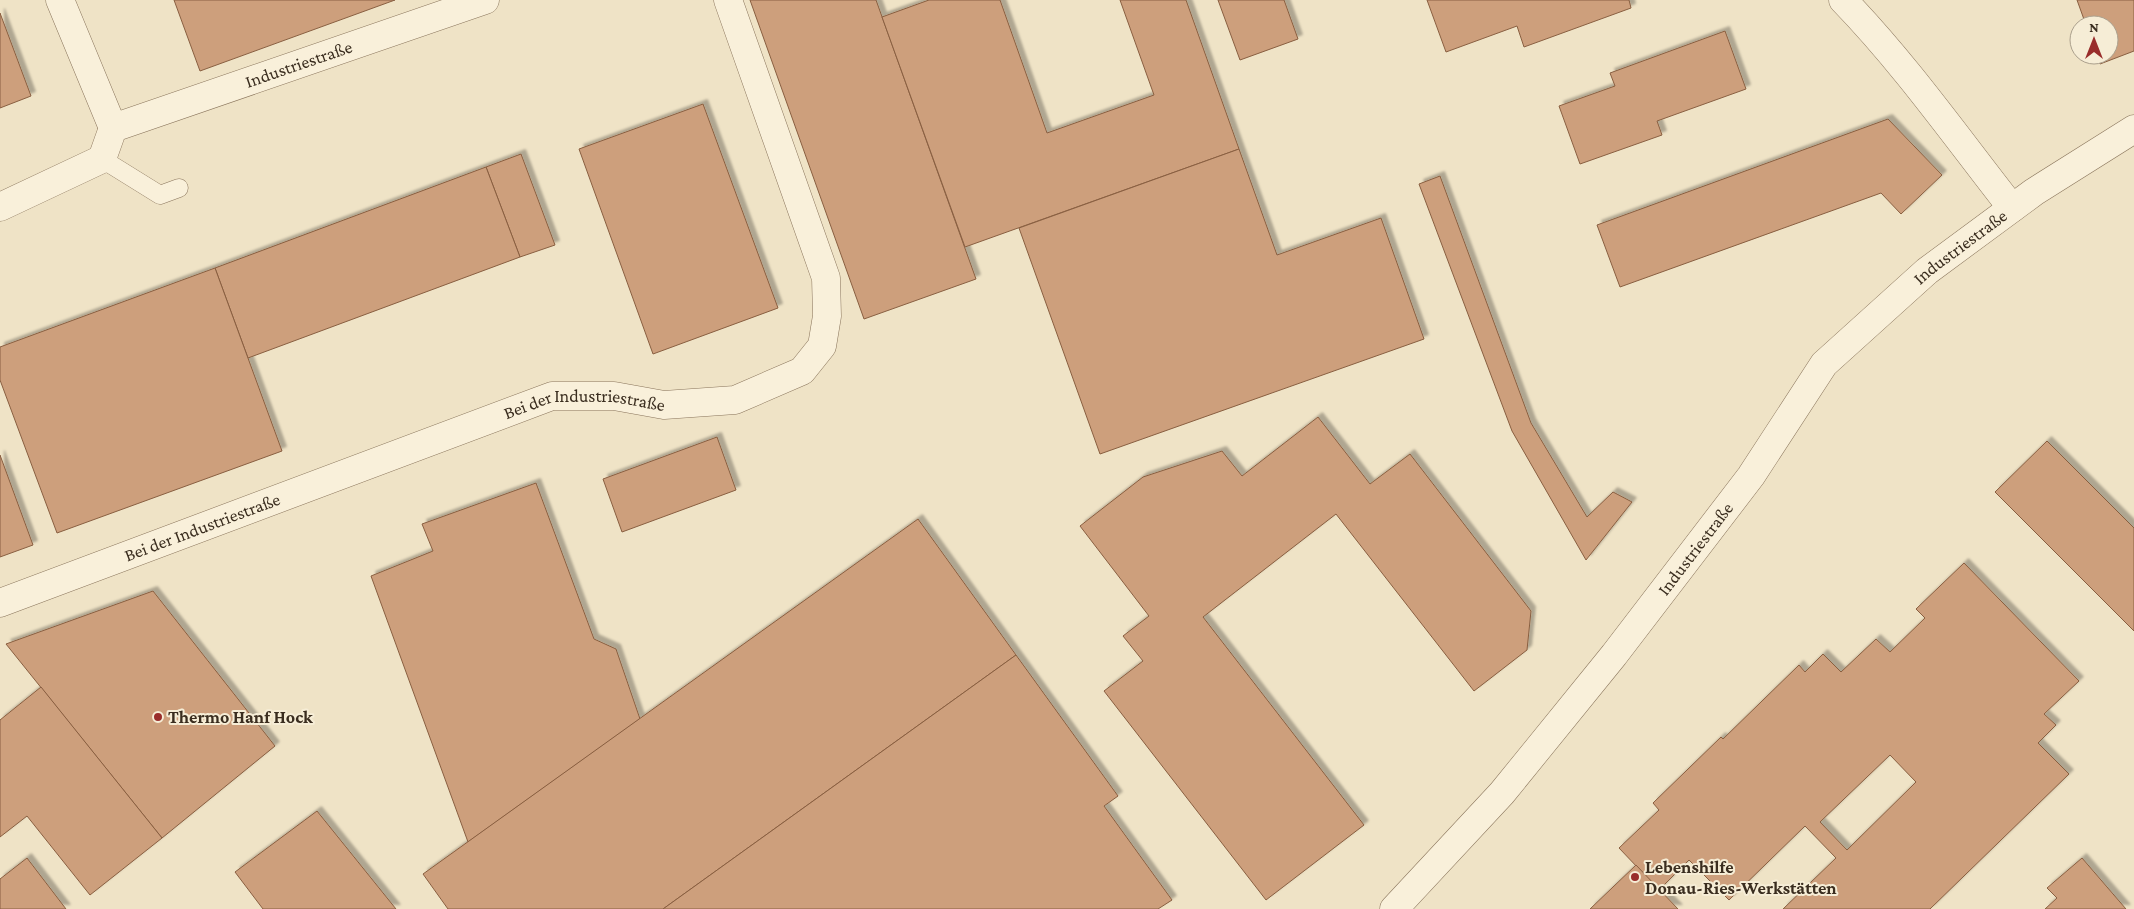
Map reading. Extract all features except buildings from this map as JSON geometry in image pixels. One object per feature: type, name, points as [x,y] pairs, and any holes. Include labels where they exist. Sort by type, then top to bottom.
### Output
[{"type":"street","points":[[0,207],[102,159],[113,128],[60,0]]},
{"type":"street","name":"Industriestraße","points":[[113,128],[485,0]]},
{"type":"street","name":"Bei der Industriestraße","points":[[0,602],[552,396],[614,396],[664,405],[735,400],[802,371],[822,346],[827,316],[826,278],[728,0]]},
{"type":"street","name":"Industriestraße","points":[[1843,0],[1872,29],[2012,208]]},
{"type":"street","name":"Industriestraße","points":[[1394,909],[1502,793],[1614,655],[1751,476],[1824,364],[1927,270],[2012,208],[2134,129]]},
{"type":"lane","points":[[102,159],[160,195],[179,188]]},
{"type":"place","name":"Thermo Hanf Hock","points":[[158,717]]},
{"type":"place","name":"Lebenshilfe Donau-Ries-Werkstätten","points":[[1635,877]]}]
